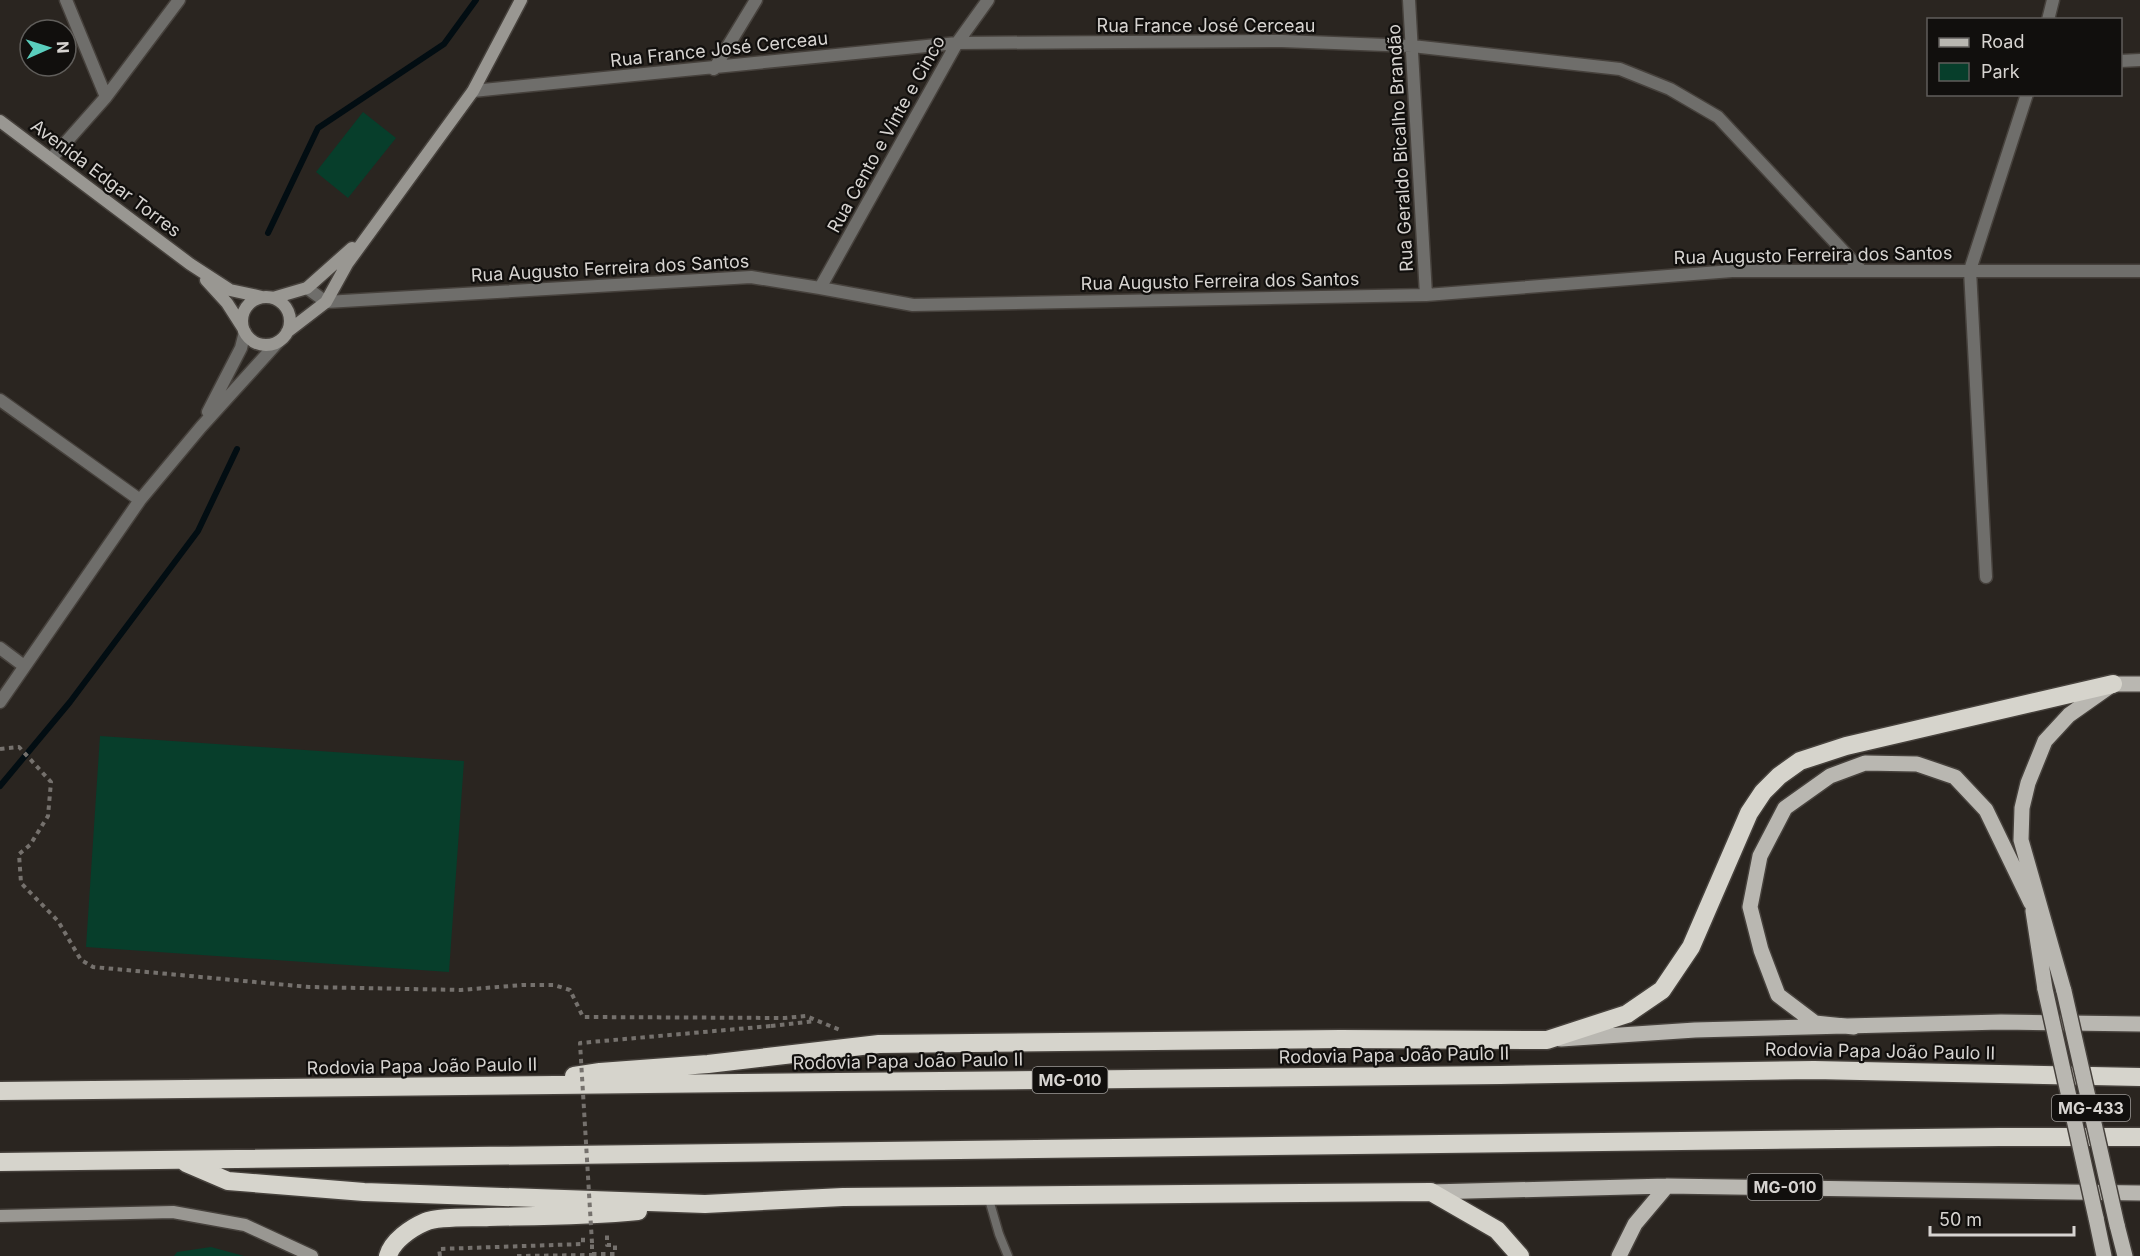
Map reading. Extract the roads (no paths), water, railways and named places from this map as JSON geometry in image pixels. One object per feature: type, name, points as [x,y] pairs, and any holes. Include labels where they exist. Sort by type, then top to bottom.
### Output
[{"type":"highway","points":[[507,1086],[600,1072],[708,1064],[879,1044],[1340,1039],[1547,1040],[1627,1014],[1662,990],[1691,948],[1749,813],[1763,792],[1779,776],[1800,761],[1846,746],[2113,684]]},
{"type":"highway","name":"Rodovia Papa João Paulo II","points":[[0,1091],[1814,1070],[2140,1077]]},
{"type":"highway","points":[[0,1162],[2140,1137]]},
{"type":"highway","points":[[180,1160],[228,1180],[364,1192],[705,1204]]},
{"type":"highway","points":[[388,1256],[402,1236],[426,1221],[456,1218],[605,1214],[705,1204],[843,1197],[1431,1192],[1497,1230],[1520,1256]]},
{"type":"main road","points":[[2113,684],[2140,684]]},
{"type":"main road","name":"MG-433","points":[[2104,1256],[2045,989],[2021,840],[2022,808],[2028,783],[2045,741],[2069,715],[2113,684]]},
{"type":"main road","points":[[1854,1027],[1815,1023],[1778,995],[1761,950],[1750,907],[1760,856],[1785,808],[1830,776],[1865,763],[1917,764],[1955,777],[1986,810],[2031,903]]},
{"type":"main road","name":"MG-433","points":[[2021,840],[2064,991],[2125,1256]]},
{"type":"main road","points":[[1547,1040],[1695,1030],[2001,1022],[2140,1024]]},
{"type":"main road","points":[[1619,1256],[1635,1224],[1667,1186]]},
{"type":"main road","name":"MG-010","points":[[1431,1192],[1667,1186],[2140,1193]]},
{"type":"street","points":[[66,0],[106,98]]},
{"type":"street","points":[[51,159],[106,98],[179,0]]},
{"type":"street","points":[[0,702],[140,500],[201,427],[287,332],[326,302],[347,264],[473,91],[521,0]]},
{"type":"street","points":[[714,69],[756,0]]},
{"type":"street","name":"Rua Cento e Vinte e Cinco","points":[[820,288],[957,43],[988,0]]},
{"type":"street","name":"Rua Geraldo Bicalho Brandão","points":[[1409,0],[1426,295]]},
{"type":"street","points":[[2049,18],[2054,0]]},
{"type":"street","name":"Rua France José Cerceau","points":[[473,91],[714,69],[957,43],[1282,41],[1412,46],[1620,69],[1670,89],[1718,117],[1861,270]]},
{"type":"street","points":[[2122,61],[2140,60]]},
{"type":"street","points":[[1986,577],[1970,270],[2026,96]]},
{"type":"street","name":"Avenida Edgar Torres","points":[[0,121],[190,264],[230,290],[268,298],[307,288],[369,233]]},
{"type":"street","name":"Avenida Edgar Torres","points":[[190,264],[227,303],[244,330]]},
{"type":"street","name":"Rua Augusto Ferreira dos Santos","points":[[326,302],[751,277],[913,305],[1426,295],[1732,271],[2140,271]]},
{"type":"street","points":[[307,288],[326,302]]},
{"type":"street","points":[[201,427],[241,348],[244,330],[243,312],[254,300],[268,298],[279,301],[290,318],[287,332]]},
{"type":"street","points":[[244,330],[252,341],[258,344],[278,342]]},
{"type":"street","points":[[0,400],[140,500]]},
{"type":"street","points":[[0,648],[24,666]]},
{"type":"street","points":[[0,1216],[173,1212],[245,1225],[312,1256]]},
{"type":"lane","points":[[988,1196],[1008,1256]]},
{"type":"waterway","points":[[268,233],[318,128],[444,44],[476,0]]},
{"type":"waterway","points":[[0,786],[70,702],[198,531],[237,449]]}]
